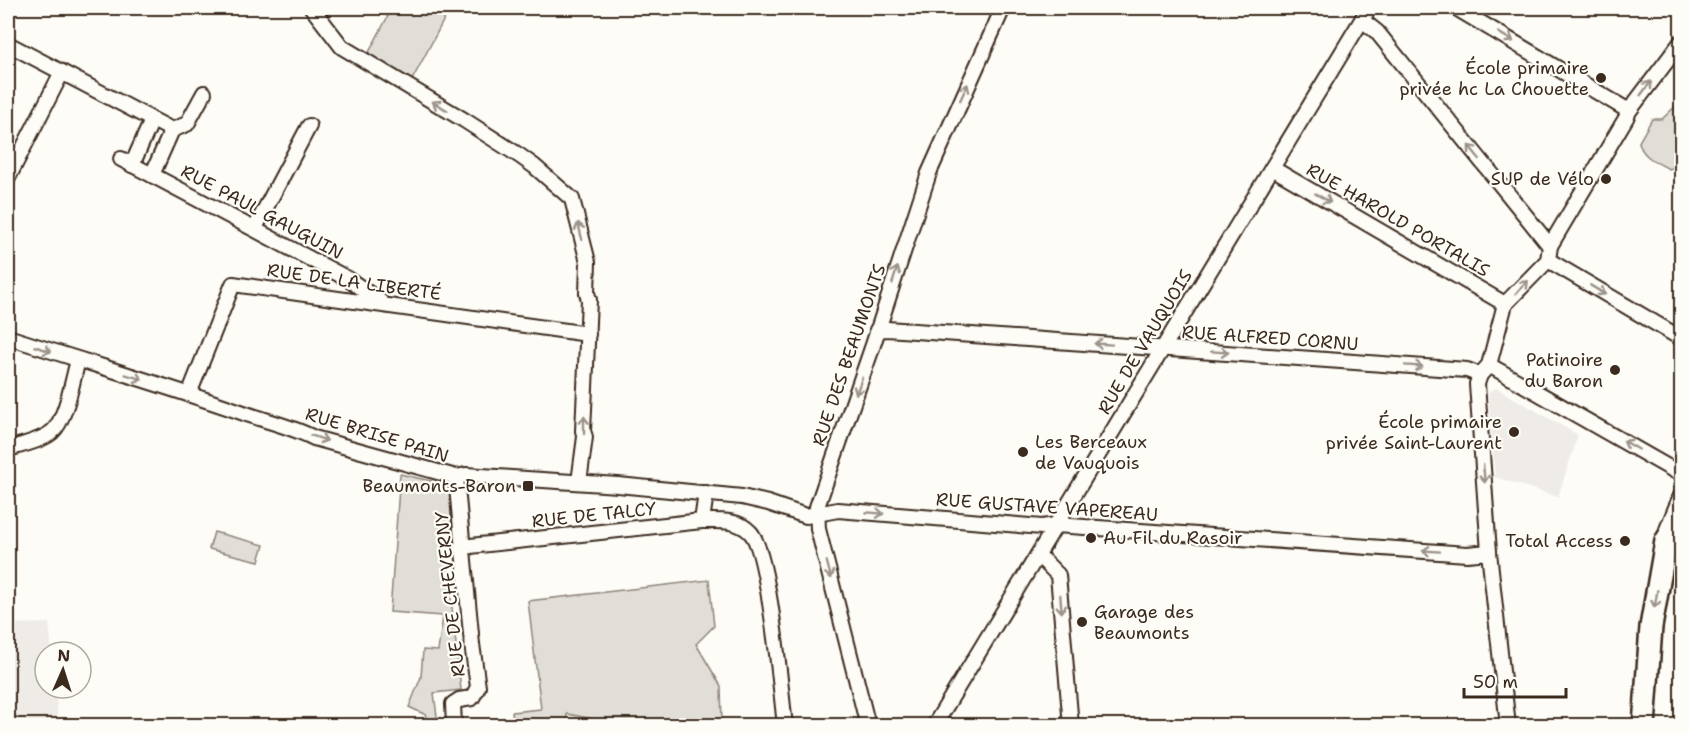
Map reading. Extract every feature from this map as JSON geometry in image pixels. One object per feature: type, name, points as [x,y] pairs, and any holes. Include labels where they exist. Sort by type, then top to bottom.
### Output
[{"type":"main road","points":[[1644,726],[1652,627],[1666,541],[1682,498]]},
{"type":"main road","points":[[1666,541],[1682,516]]},
{"type":"street","points":[[312,8],[342,47],[520,156],[572,199],[588,262],[585,437],[579,482]]},
{"type":"street","name":"RUE DES BEAUMONTS","points":[[868,726],[818,530],[818,503],[929,173],[1003,8]]},
{"type":"street","points":[[1456,8],[1629,111]]},
{"type":"street","points":[[1365,14],[1549,253],[1682,339]]},
{"type":"street","name":"RUE DE VAUQUOIS","points":[[934,726],[1365,14]]},
{"type":"street","points":[[1508,726],[1489,552],[1477,391],[1505,304],[1549,253],[1629,111],[1682,40]]},
{"type":"street","points":[[8,44],[172,130]]},
{"type":"street","points":[[8,178],[62,72]]},
{"type":"street","points":[[152,175],[172,130],[187,124],[204,93]]},
{"type":"street","name":"RUE PAUL GAUGUIN","points":[[152,120],[126,162],[348,279],[383,304]]},
{"type":"street","points":[[255,228],[309,126]]},
{"type":"street","name":"RUE HAROLD PORTALIS","points":[[1272,168],[1505,304]]},
{"type":"street","name":"RUE DE LA LIBERTÉ","points":[[189,394],[233,284],[588,334]]},
{"type":"street","name":"RUE ALFRED CORNU","points":[[877,330],[1484,370],[1682,475]]},
{"type":"street","name":"RUE BRISE PAIN","points":[[8,337],[189,394],[300,431],[314,438],[456,477],[466,475],[579,482],[706,493],[768,503],[806,516],[817,513]]},
{"type":"street","points":[[8,449],[40,438],[52,432],[59,424],[78,360]]},
{"type":"street","name":"RUE DE CHEVERNY","points":[[454,726],[453,704],[459,700],[472,698],[478,687],[461,547],[456,477]]},
{"type":"street","points":[[702,521],[706,493]]},
{"type":"street","name":"RUE GUSTAVE VAPEREAU","points":[[817,513],[838,510],[1042,527],[1056,525],[1467,554],[1489,552]]},
{"type":"street","name":"RUE DE TALCY","points":[[461,547],[702,521],[730,522],[744,526],[752,533],[761,553],[777,652],[785,726]]},
{"type":"street","points":[[1038,555],[1058,575],[1071,726]]},
{"type":"shaded area","points":[[375,8],[450,8],[411,82],[367,56],[388,16]]},
{"type":"shaded area","points":[[1681,101],[1679,128],[1681,130],[1681,165],[1669,169],[1646,155],[1639,142],[1652,119],[1662,119]]},
{"type":"shaded area","points":[[1496,388],[1578,435],[1558,497],[1495,477],[1488,393]]},
{"type":"shaded area","points":[[400,474],[444,484],[450,489],[452,529],[444,530],[444,534],[461,690],[434,693],[438,725],[423,725],[426,715],[409,707],[421,677],[423,650],[438,651],[443,616],[390,612]]},
{"type":"shaded area","points":[[214,532],[264,545],[259,561],[209,549]]},
{"type":"shaded area","points":[[709,580],[714,626],[696,644],[721,686],[722,725],[625,725],[567,714],[566,725],[514,725],[512,712],[541,709],[528,601]]},
{"type":"shaded area","points":[[49,623],[51,640],[33,640],[33,700],[56,700],[59,725],[8,725],[8,624]]},
{"type":"place","name":"École primaire privée hc La Chouette","points":[[1601,78]]},
{"type":"place","name":"SUP de Vélo","points":[[1606,179]]},
{"type":"place","name":"Patinoire du Baron","points":[[1615,370]]},
{"type":"place","name":"École primaire privée Saint-Laurent","points":[[1514,432]]},
{"type":"place","name":"Les Berceaux de Vauquois","points":[[1023,452]]},
{"type":"place","name":"Beaumonts-Baron","points":[[528,486]]},
{"type":"place","name":"Au Fil du Rasoir","points":[[1091,538]]},
{"type":"place","name":"Total Access","points":[[1625,541]]},
{"type":"place","name":"Garage des Beaumonts","points":[[1082,622]]}]
